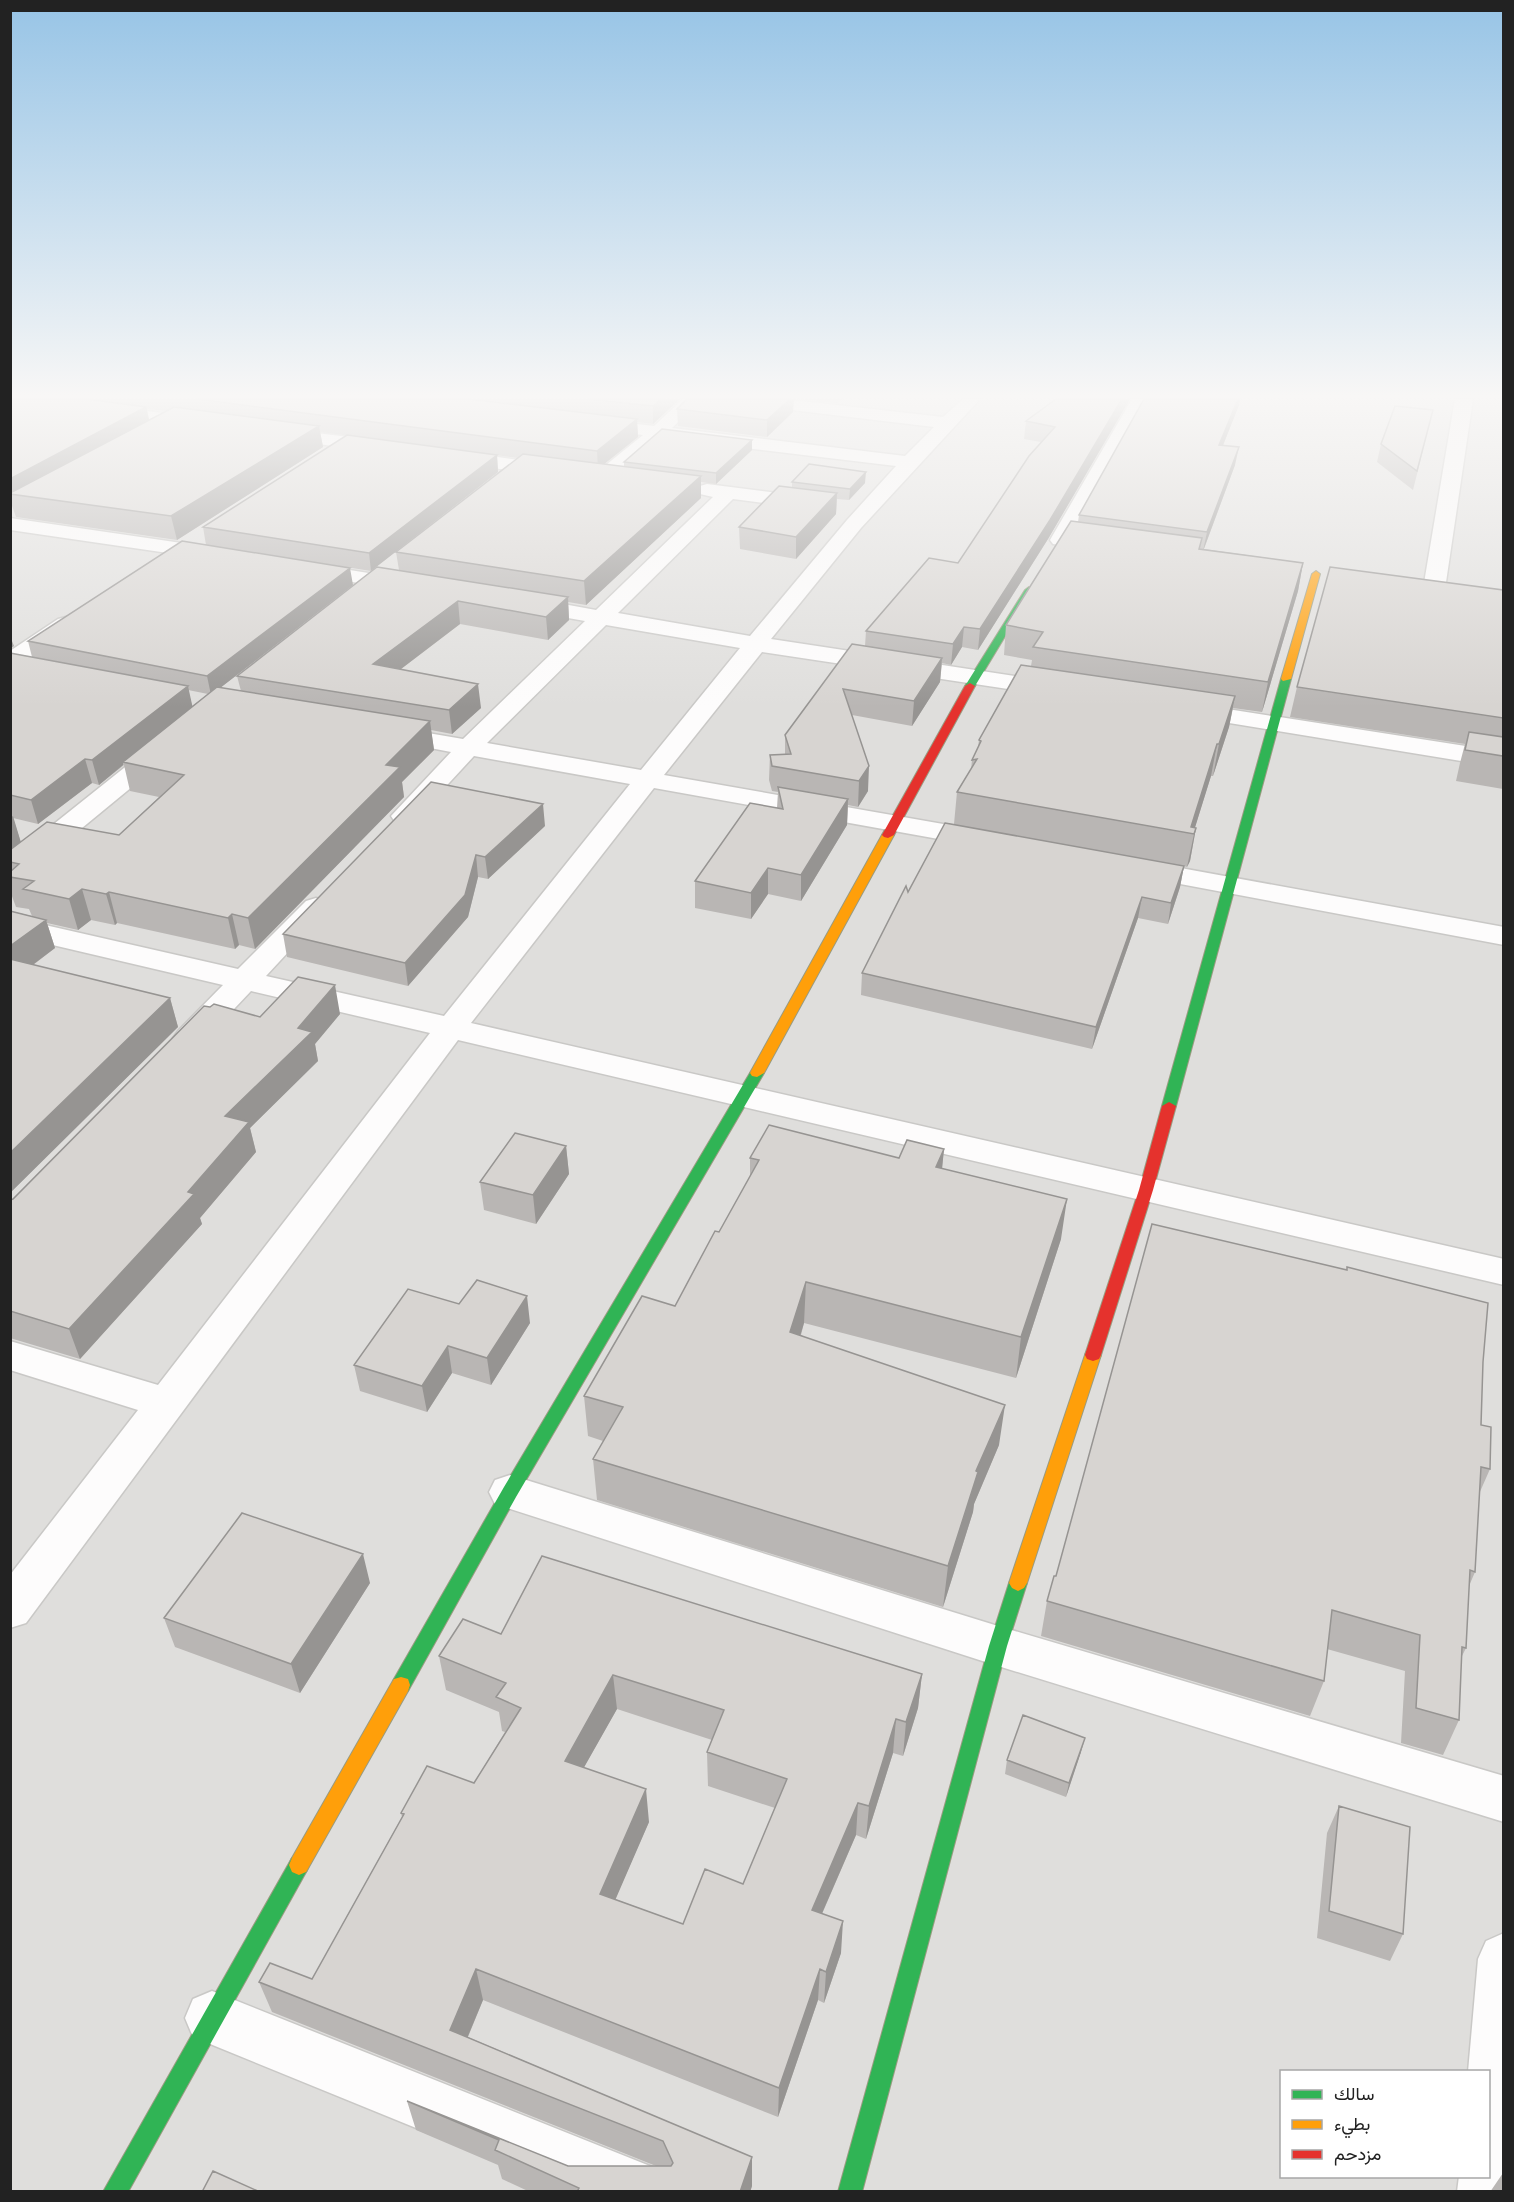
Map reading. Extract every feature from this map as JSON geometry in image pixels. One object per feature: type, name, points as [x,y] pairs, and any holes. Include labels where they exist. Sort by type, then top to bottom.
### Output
[{"type":"street","points":[[390,830],[470,746],[719,502]]},
{"type":"street","points":[[797,502],[846,508]]},
{"type":"street","points":[[10,1610],[168,1404],[450,1027],[757,644],[846,508],[854,502]]},
{"type":"street","points":[[1082,502],[1057,545],[1118,548]]},
{"type":"street","points":[[1434,590],[1448,502]]},
{"type":"street","points":[[14,514],[181,549],[238,558]]},
{"type":"street","points":[[154,566],[210,530]]},
{"type":"street","points":[[356,595],[402,559]]},
{"type":"street","points":[[284,566],[432,589]]},
{"type":"street","points":[[1293,571],[1340,577]]},
{"type":"street","points":[[850,2192],[998,1646],[1146,1190],[1228,885],[1316,574]]},
{"type":"street","points":[[116,2192],[510,1492],[744,1097],[976,676],[1036,579]]},
{"type":"street","points":[[1410,586],[1457,593]]},
{"type":"street","points":[[501,600],[757,644],[1079,693]]},
{"type":"street","points":[[18,666],[82,614]]},
{"type":"street","points":[[1170,708],[1503,760]]},
{"type":"street","points":[[367,729],[1010,844]]},
{"type":"street","points":[[10,873],[181,734]]},
{"type":"street","points":[[1113,864],[1503,936]]},
{"type":"street","points":[[169,1058],[333,889]]},
{"type":"street","points":[[10,926],[1503,1272]]},
{"type":"street","points":[[10,1355],[168,1404]]},
{"type":"street","points":[[510,1492],[998,1646],[1503,1799]]},
{"type":"street","points":[[1490,2136],[1503,1959]]},
{"type":"street","points":[[212,2018],[645,2192]]},
{"type":"shaded area","points":[[11,502],[1503,502],[1503,2191],[11,2192]]},
{"type":"building","points":[[67,502],[194,502],[171,516]]},
{"type":"building","points":[[243,502],[436,502],[369,553],[203,527]]},
{"type":"building","points":[[461,502],[672,502],[584,581],[396,552]]},
{"type":"building","points":[[764,502],[829,502],[796,537],[739,527]]},
{"type":"building","points":[[999,502],[1061,502],[980,629],[964,627],[953,644],[866,631],[929,558],[958,563]]},
{"type":"building","points":[[1086,502],[1218,502],[1207,532],[1079,515]]},
{"type":"building","points":[[1071,521],[1202,538],[1199,549],[1303,563],[1268,682],[1033,647],[1043,632],[1006,625]]},
{"type":"building","points":[[182,541],[350,568],[207,676],[28,641]]},
{"type":"building","points":[[377,567],[568,597],[546,617],[458,601],[373,664],[478,684],[449,710],[237,676]]},
{"type":"building","points":[[1330,567],[1503,590],[1503,718],[1297,687]]},
{"type":"building","points":[[852,644],[942,658],[914,701],[843,689],[869,766],[859,781],[772,766],[770,755],[791,754],[785,735]]},
{"type":"building","points":[[10,653],[188,686],[92,760],[85,759],[31,800],[10,795]]},
{"type":"building","points":[[1021,665],[1235,696],[1191,827],[1196,828],[1194,834],[957,792],[977,759],[972,760],[981,741],[979,740]]},
{"type":"building","points":[[217,687],[430,721],[386,765],[400,767],[248,918],[232,914],[228,918],[109,892],[106,894],[82,889],[69,899],[23,889],[34,881],[10,877],[10,872],[19,864],[10,862],[10,850],[47,822],[119,835],[184,775],[123,762]]},
{"type":"building","points":[[1469,732],[1503,737],[1503,756],[1465,750]]},
{"type":"building","points":[[431,782],[543,804],[485,857],[476,855],[465,895],[405,963],[283,934]]},
{"type":"building","points":[[778,787],[848,799],[801,875],[768,868],[751,893],[695,881],[750,803],[783,809]]},
{"type":"building","points":[[945,823],[1184,866],[1171,903],[1142,897],[1096,1027],[862,973],[906,886],[908,892]]},
{"type":"building","points":[[10,911],[46,920],[10,946]]},
{"type":"building","points":[[10,959],[170,998],[10,1153]]},
{"type":"building","points":[[298,977],[335,985],[298,1028],[312,1032],[225,1116],[249,1122],[188,1192],[194,1194],[69,1329],[10,1311],[10,1200],[204,1006],[210,1007],[214,1004],[260,1017]]},
{"type":"building","points":[[769,1125],[899,1158],[907,1140],[944,1149],[936,1167],[1067,1199],[1021,1337],[806,1282],[790,1332],[1005,1405],[976,1471],[978,1472],[948,1566],[593,1459],[623,1407],[584,1396],[642,1296],[675,1306],[715,1231],[719,1232],[759,1160],[750,1158]]},
{"type":"building","points":[[515,1133],[566,1146],[533,1195],[480,1182]]},
{"type":"building","points":[[1152,1224],[1347,1270],[1347,1267],[1488,1303],[1481,1425],[1491,1427],[1490,1469],[1481,1467],[1475,1572],[1470,1570],[1466,1648],[1462,1647],[1459,1720],[1416,1708],[1420,1635],[1332,1610],[1324,1681],[1047,1601],[1054,1576],[1056,1576]]},
{"type":"building","points":[[477,1280],[527,1296],[487,1358],[448,1346],[422,1386],[354,1365],[408,1289],[459,1304]]},
{"type":"building","points":[[242,1513],[363,1554],[291,1664],[164,1618]]},
{"type":"building","points":[[542,1556],[922,1674],[906,1722],[896,1719],[869,1806],[858,1803],[812,1910],[843,1921],[826,1972],[820,1969],[779,2088],[476,1969],[450,2030],[752,2157],[740,2192],[577,2192],[579,2188],[495,2150],[499,2140],[407,2101],[568,2166],[671,2166],[673,2163],[663,2141],[259,1982],[270,1963],[312,1979],[404,1814],[401,1813],[427,1766],[474,1783],[521,1708],[496,1697],[506,1683],[439,1656],[463,1619],[501,1634]],"holes":[[[613,1675],[724,1710],[707,1752],[787,1779],[743,1884],[705,1869],[683,1924],[600,1894],[646,1789],[565,1761]]]},
{"type":"building","points":[[1023,1715],[1085,1738],[1069,1783],[1007,1760]]},
{"type":"building","points":[[1339,1806],[1410,1827],[1403,1934],[1329,1911]]},
{"type":"building","points":[[213,2171],[260,2192],[202,2192]]},
{"type":"traffic: fast","points":[[970,686],[1029,590]]},
{"type":"traffic: fast","points":[[1169,1106],[1286,679]]},
{"type":"traffic: fast","points":[[401,1685],[510,1492],[757,1073]]},
{"type":"traffic: fast","points":[[850,2192],[998,1646],[1018,1583]]},
{"type":"traffic: fast","points":[[115,2192],[299,1865]]},
{"type":"traffic: slow","points":[[1286,679],[1316,574]]},
{"type":"traffic: slow","points":[[757,1073],[888,835]]},
{"type":"traffic: slow","points":[[1018,1583],[1093,1355]]},
{"type":"traffic: slow","points":[[299,1865],[401,1685]]},
{"type":"traffic: jam","points":[[888,835],[970,686]]},
{"type":"traffic: jam","points":[[1093,1355],[1146,1190],[1169,1106]]}]
